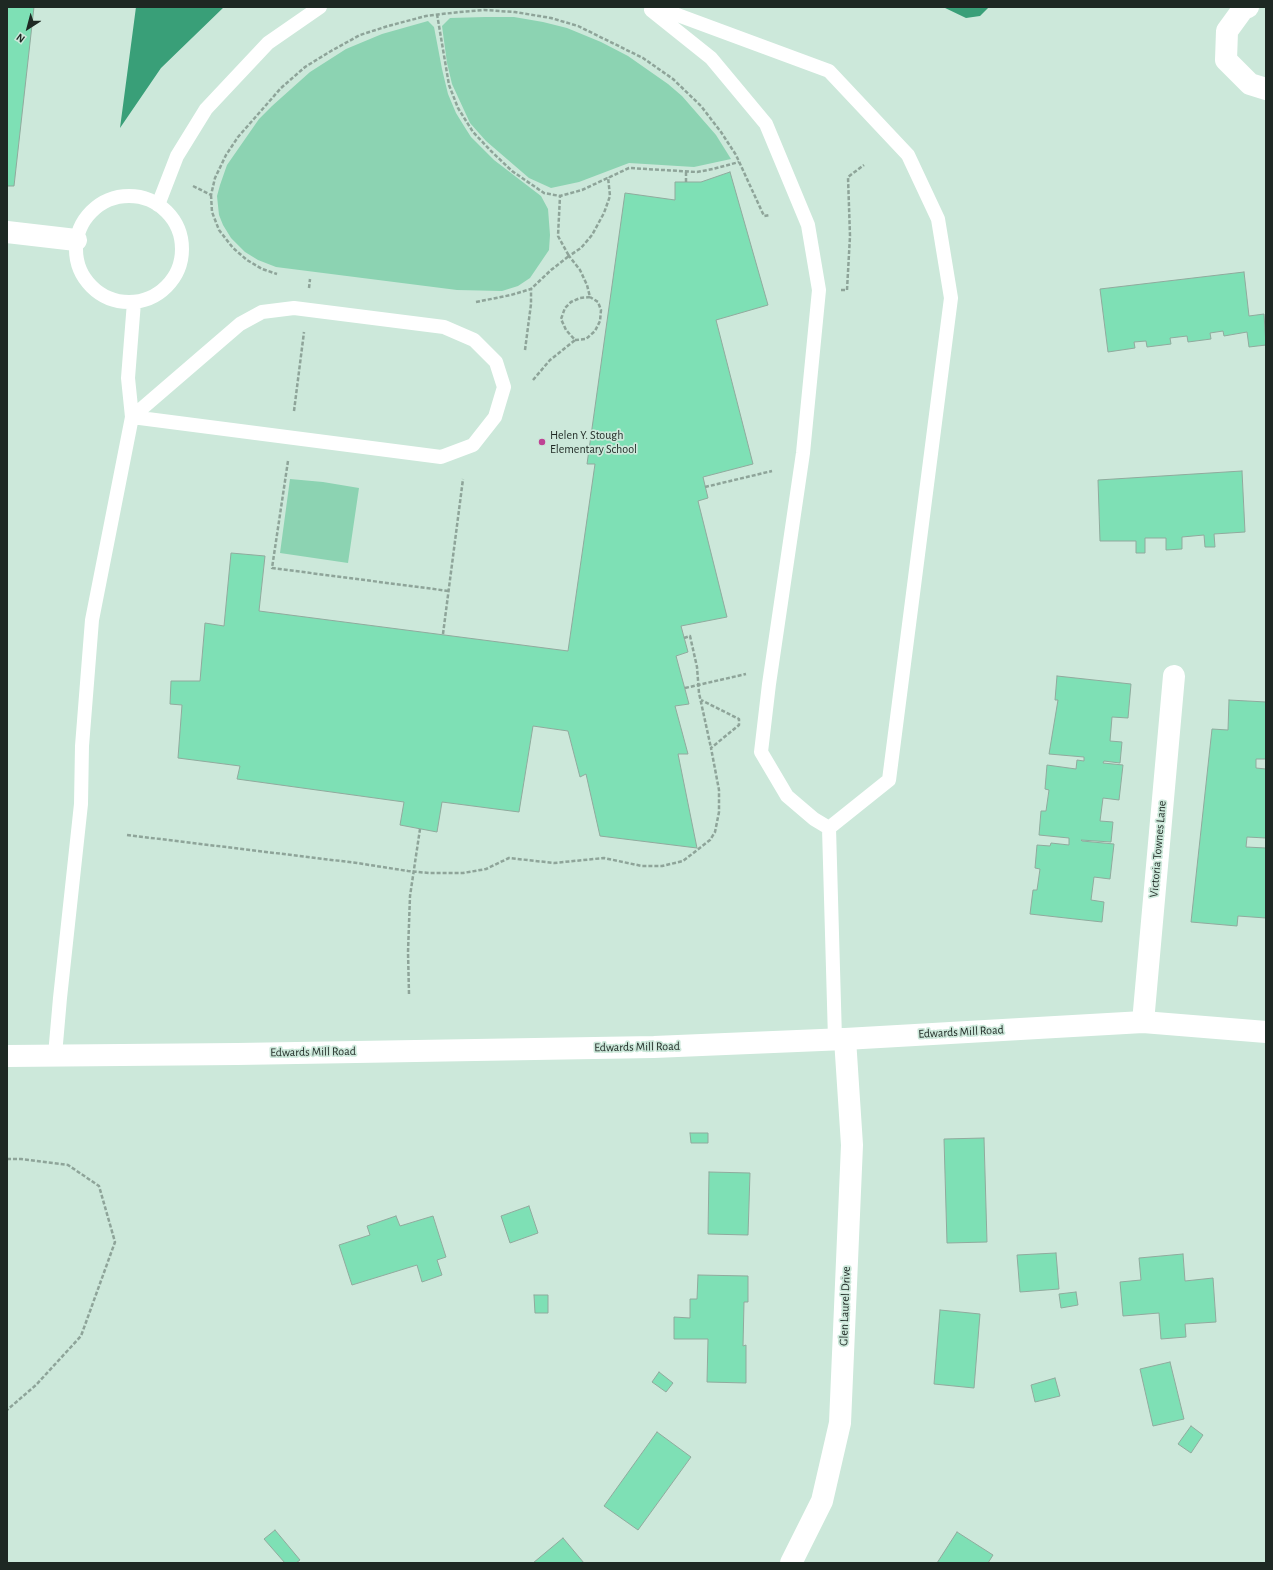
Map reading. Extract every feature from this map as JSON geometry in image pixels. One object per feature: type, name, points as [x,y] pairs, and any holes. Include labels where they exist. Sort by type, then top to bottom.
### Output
[{"type":"main road","points":[[1248,7],[1243,9],[1227,31],[1226,60],[1250,84],[1266,89]]},
{"type":"main road","points":[[7,232],[76,240]]},
{"type":"main road","name":"Victoria Townes Lane","points":[[1143,1022],[1174,676]]},
{"type":"main road","name":"Edwards Mill Road","points":[[7,1056],[654,1047],[840,1039],[1143,1022],[1266,1032]]},
{"type":"main road","name":"Glen Laurel Drive","points":[[790,1563],[822,1501],[840,1423],[852,1145],[840,1039]]},
{"type":"lane","points":[[158,205],[177,156],[206,109],[268,43],[320,7]]},
{"type":"lane","points":[[648,7],[711,58],[766,124],[808,224],[819,290],[803,453],[769,684],[761,752],[787,796],[814,819],[829,828]]},
{"type":"lane","points":[[656,7],[829,71],[908,155],[938,219],[951,298],[888,780],[829,828]]},
{"type":"lane","points":[[124,196],[142,198],[158,205],[170,216],[178,230],[181,246],[180,262],[174,277],[164,289],[150,298],[134,302],[120,302],[107,298],[95,290],[86,280],[79,268],[76,254],[76,240],[82,224],[93,210],[108,200],[124,196]]},
{"type":"lane","points":[[55,1055],[81,804],[82,746],[92,620],[132,417],[128,378],[134,302]]},
{"type":"lane","points":[[294,308],[444,327],[474,340],[496,362],[504,387],[495,417],[473,445],[441,457],[132,417],[240,324],[262,312],[294,308]]},
{"type":"lane","points":[[829,828],[840,1039]]},
{"type":"path","points":[[277,274],[262,269],[247,260],[233,248],[219,230],[212,212],[211,195],[215,178],[226,154],[238,137],[281,88],[306,67],[360,35],[388,26],[437,14],[484,10],[515,12],[551,18],[578,26],[643,58],[673,79],[701,106],[721,132],[739,162],[764,216],[770,215]]},
{"type":"path","points":[[437,14],[449,85],[458,108],[473,132],[512,171],[544,193],[560,196],[582,190],[629,168],[697,172],[739,162]]},
{"type":"path","points":[[840,290],[848,290],[850,236],[848,177],[864,165]]},
{"type":"path","points":[[686,171],[686,182]]},
{"type":"path","points":[[476,302],[532,289],[551,270],[581,248],[592,235],[604,213],[610,196],[608,177]]},
{"type":"path","points":[[193,186],[211,195]]},
{"type":"path","points":[[560,196],[558,236],[569,256],[580,270],[587,285],[590,297]]},
{"type":"path","points":[[309,288],[310,279]]},
{"type":"path","points":[[525,350],[532,289]]},
{"type":"path","points":[[533,380],[550,360],[575,340],[586,339],[595,331],[600,321],[601,310],[598,302],[590,297],[580,298],[571,302],[565,308],[561,319],[566,330],[575,340]]},
{"type":"path","points":[[294,411],[304,332]]},
{"type":"path","points":[[288,460],[272,568],[448,590]]},
{"type":"path","points":[[705,487],[772,471]]},
{"type":"path","points":[[443,634],[463,479]]},
{"type":"path","points":[[127,835],[357,863],[414,872],[463,873],[486,869],[509,858],[554,863],[604,858],[642,866],[662,866],[683,861],[710,840],[715,832],[719,812],[719,790],[700,700],[697,667],[690,636],[684,638]]},
{"type":"path","points":[[685,688],[746,674]]},
{"type":"path","points":[[700,700],[739,719],[739,725],[711,748]]},
{"type":"path","points":[[409,994],[408,952],[410,896],[420,829]]},
{"type":"path","points":[[7,1159],[21,1159],[68,1165],[99,1186],[115,1242],[81,1336],[36,1385],[7,1410]]},
{"type":"shaded area","points":[[136,7],[224,7],[161,68],[120,128]]},
{"type":"shaded area","points":[[943,7],[989,7],[980,16],[966,18]]},
{"type":"shaded area","points":[[514,17],[567,28],[601,42],[628,56],[668,84],[682,96],[716,135],[731,159],[694,167],[629,163],[579,182],[551,188],[529,178],[486,141],[470,123],[452,84],[447,63],[442,26],[450,18]]},
{"type":"shaded area","points":[[428,21],[434,27],[448,94],[456,113],[471,137],[494,160],[541,196],[548,209],[550,235],[549,250],[530,278],[518,286],[502,291],[457,290],[276,267],[258,260],[245,252],[231,238],[223,225],[219,215],[217,196],[227,165],[259,119],[310,72],[346,49],[382,34]]},
{"type":"shaded area","points":[[290,479],[323,482],[359,488],[348,563],[280,553]]},
{"type":"building","points":[[7,7],[34,7],[14,186],[7,186]]},
{"type":"building","points":[[730,172],[768,305],[716,320],[753,464],[703,477],[708,498],[698,501],[727,617],[681,626],[688,652],[676,656],[689,704],[675,706],[688,754],[678,754],[697,848],[600,836],[586,774],[580,777],[568,731],[533,726],[519,812],[442,802],[437,832],[400,825],[404,802],[237,779],[240,766],[178,758],[182,705],[170,704],[171,681],[200,681],[205,623],[224,626],[231,553],[265,556],[259,611],[568,651],[595,464],[587,464],[625,193],[675,200],[675,182],[701,182]]},
{"type":"building","points":[[1244,272],[1249,316],[1264,314],[1266,345],[1249,347],[1247,332],[1224,336],[1223,331],[1210,333],[1211,339],[1188,342],[1187,336],[1170,338],[1171,344],[1147,347],[1146,341],[1134,342],[1135,348],[1108,352],[1100,289]]},
{"type":"building","points":[[1242,471],[1245,532],[1214,534],[1215,547],[1205,547],[1204,535],[1182,537],[1182,549],[1166,550],[1166,538],[1145,538],[1145,553],[1136,553],[1136,541],[1100,541],[1098,480]]},
{"type":"building","points":[[1057,676],[1131,684],[1128,718],[1112,717],[1110,741],[1122,742],[1120,763],[1104,761],[1103,763],[1123,765],[1119,800],[1103,798],[1100,821],[1113,822],[1111,842],[1081,840],[1114,844],[1110,879],[1094,877],[1091,900],[1104,902],[1102,922],[1030,914],[1033,890],[1037,890],[1040,869],[1035,868],[1037,845],[1050,846],[1051,843],[1069,845],[1069,838],[1039,835],[1041,811],[1046,811],[1049,790],[1045,789],[1047,765],[1076,769],[1077,760],[1084,761],[1084,757],[1049,754],[1058,700],[1055,700]]},
{"type":"building","points":[[1229,700],[1266,702],[1266,759],[1256,759],[1256,768],[1266,769],[1266,838],[1247,837],[1246,847],[1266,848],[1266,918],[1238,916],[1237,926],[1191,922],[1212,729],[1228,730]]},
{"type":"building","points":[[690,1133],[708,1133],[708,1143],[691,1143]]},
{"type":"building","points":[[984,1138],[987,1242],[947,1243],[944,1139]]},
{"type":"building","points":[[709,1172],[750,1173],[748,1235],[708,1234]]},
{"type":"building","points":[[529,1206],[538,1233],[510,1243],[501,1216]]},
{"type":"building","points":[[396,1216],[400,1226],[433,1216],[446,1257],[437,1260],[442,1275],[422,1282],[417,1265],[352,1285],[339,1245],[370,1235],[367,1226]]},
{"type":"building","points":[[1056,1253],[1059,1289],[1020,1292],[1017,1255]]},
{"type":"building","points":[[1183,1254],[1185,1281],[1213,1278],[1216,1322],[1185,1324],[1186,1337],[1161,1339],[1159,1313],[1123,1316],[1120,1282],[1141,1280],[1139,1258]]},
{"type":"building","points":[[698,1275],[748,1276],[748,1302],[744,1302],[743,1346],[746,1345],[746,1383],[707,1382],[708,1339],[674,1339],[674,1317],[690,1318],[690,1299],[697,1299]]},
{"type":"building","points":[[1076,1292],[1078,1305],[1061,1308],[1059,1294]]},
{"type":"building","points":[[534,1295],[548,1295],[548,1313],[535,1313]]},
{"type":"building","points":[[940,1310],[980,1314],[974,1388],[934,1384]]},
{"type":"building","points":[[1170,1362],[1184,1419],[1153,1426],[1140,1369]]},
{"type":"building","points":[[659,1372],[673,1383],[666,1392],[652,1382]]},
{"type":"building","points":[[1055,1378],[1060,1396],[1035,1402],[1031,1385]]},
{"type":"building","points":[[1191,1426],[1203,1435],[1191,1453],[1178,1444]]},
{"type":"building","points":[[657,1432],[691,1457],[638,1530],[604,1506]]},
{"type":"building","points":[[275,1530],[300,1560],[296,1563],[285,1563],[264,1539]]},
{"type":"building","points":[[957,1532],[993,1555],[988,1563],[937,1563]]},
{"type":"building","points":[[563,1538],[584,1563],[533,1563]]},
{"type":"place","name":"Helen Y. Stough Elementary School","points":[[542,442]]}]
